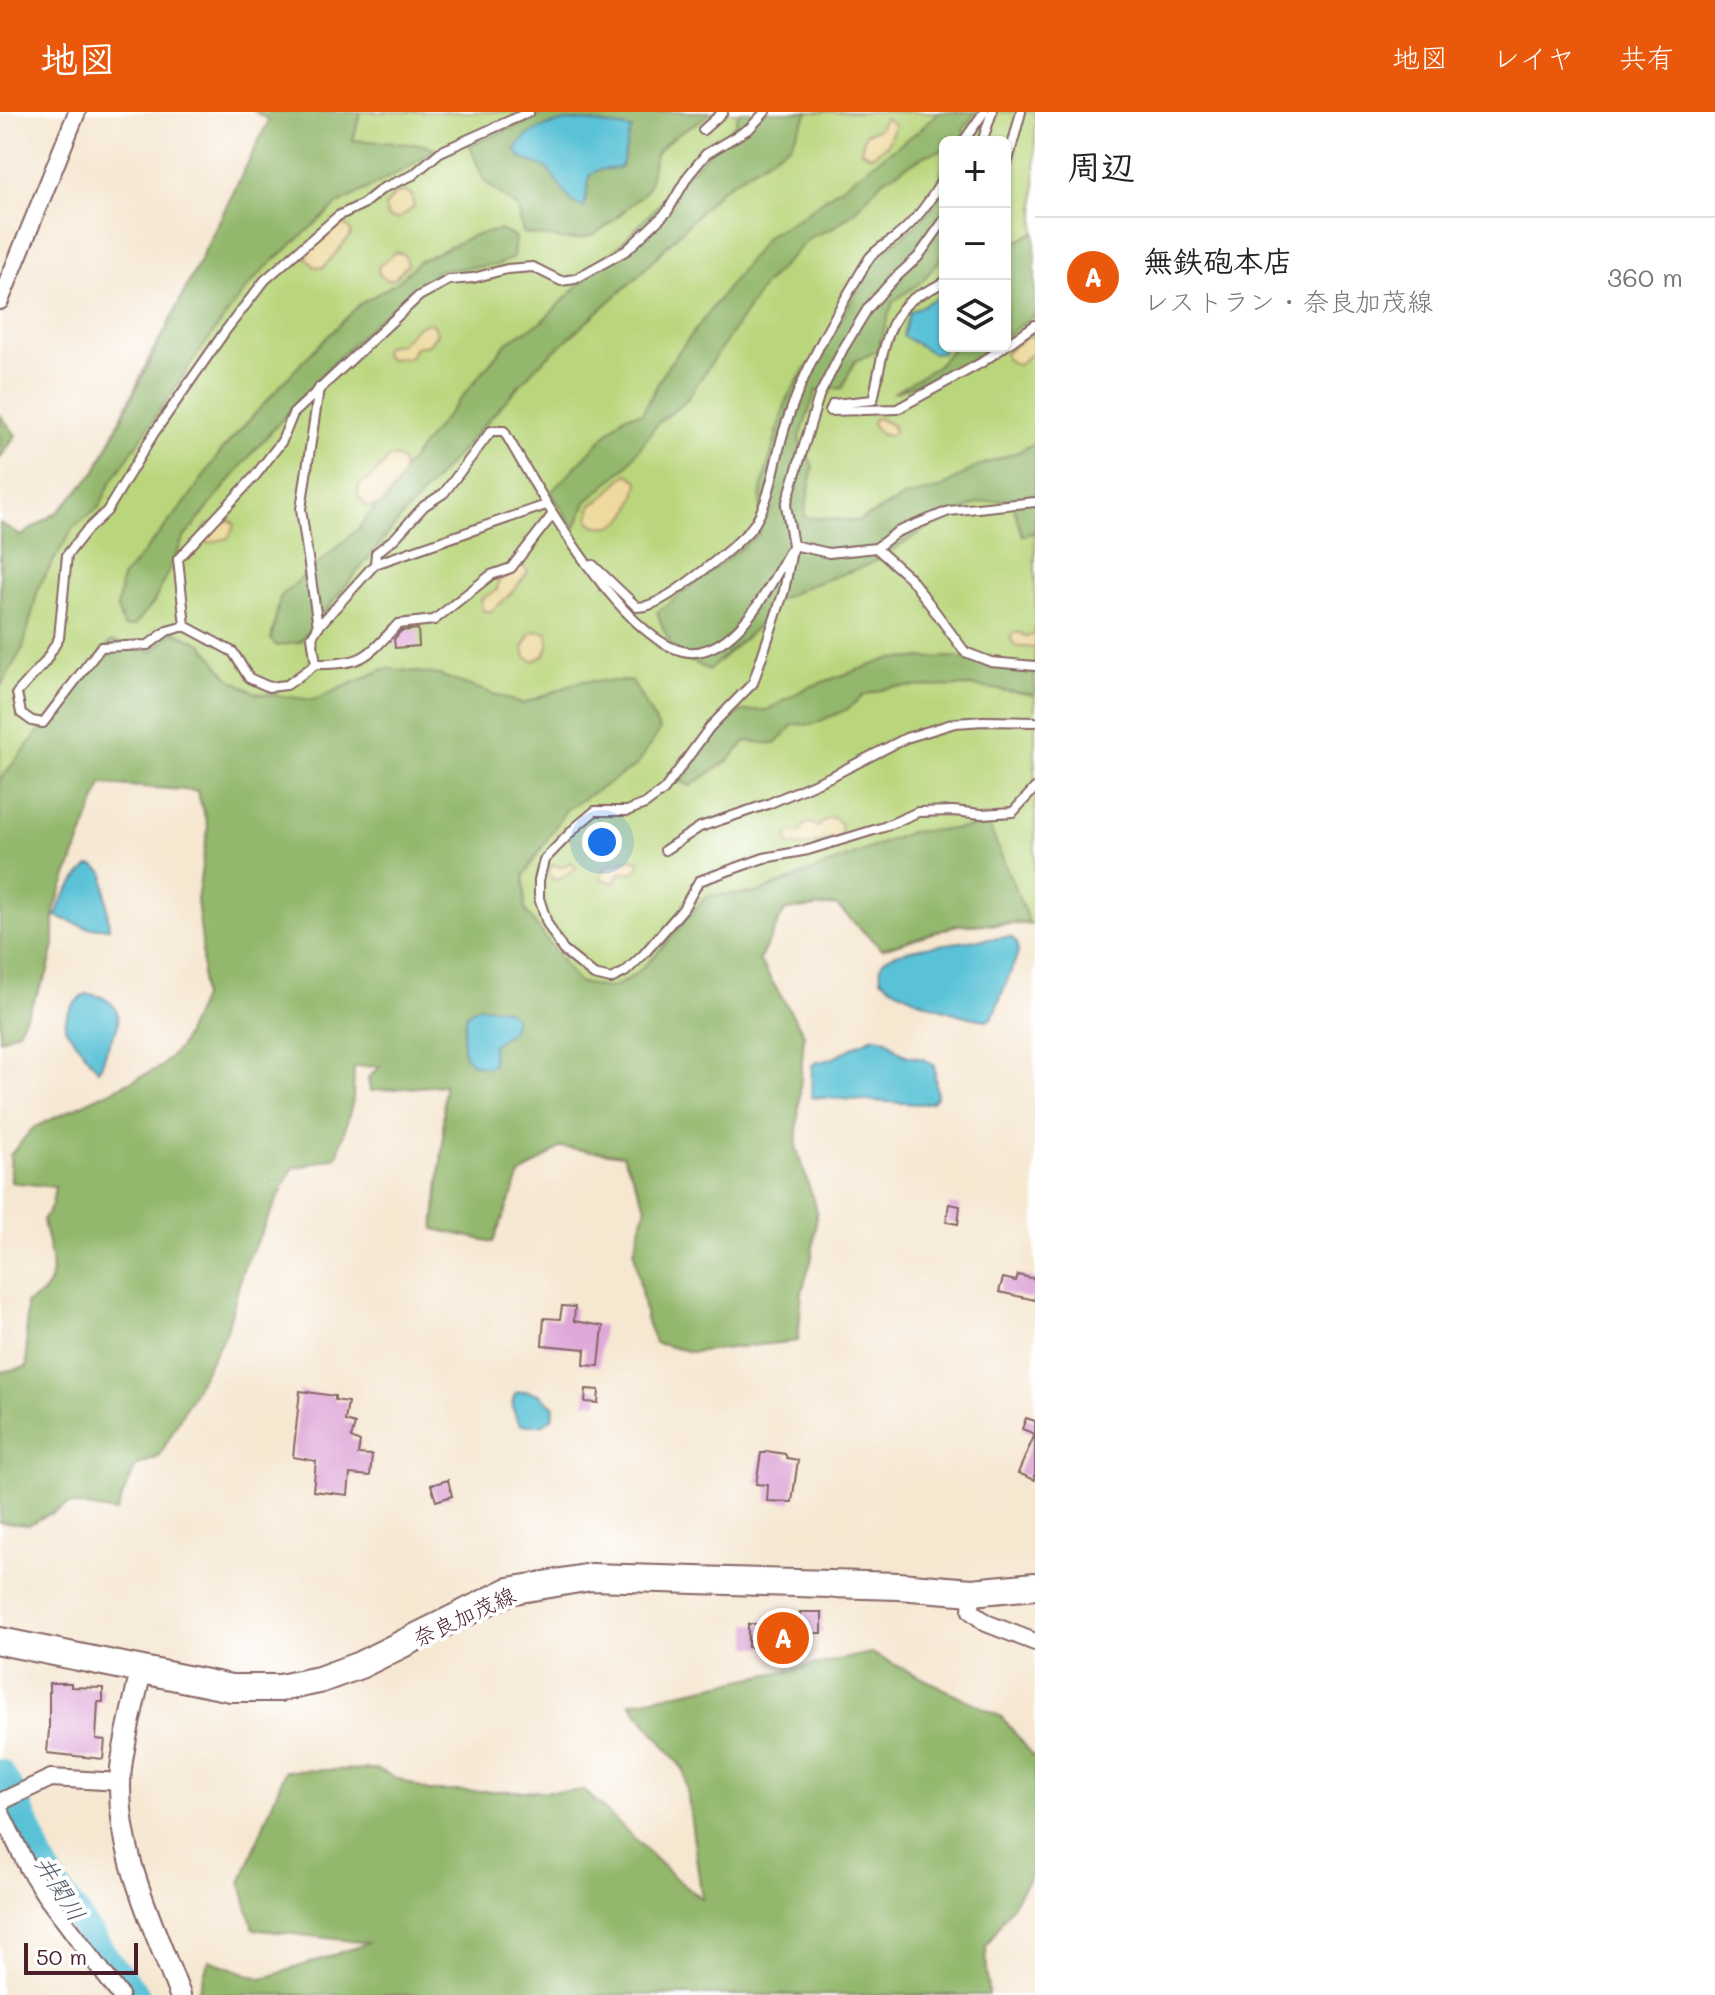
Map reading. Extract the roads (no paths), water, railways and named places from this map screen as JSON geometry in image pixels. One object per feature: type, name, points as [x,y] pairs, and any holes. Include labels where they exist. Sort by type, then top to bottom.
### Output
[{"type":"main road","name":"奈良加茂線","points":[[0,1641],[231,1688],[280,1688],[319,1680],[360,1665],[509,1591],[591,1577],[899,1586],[972,1592],[1035,1586]]},
{"type":"street","points":[[0,301],[77,112]]},
{"type":"street","points":[[972,1592],[971,1611],[986,1623],[1035,1642]]},
{"type":"street","points":[[141,1671],[121,1769],[121,1810],[129,1852],[180,1995]]},
{"type":"street","points":[[120,1995],[28,1868],[1,1804],[51,1778],[121,1782]]},
{"type":"lane","points":[[529,112],[440,152],[413,175],[383,188],[363,204],[338,216],[265,280],[154,433],[142,456],[116,491],[107,511],[67,555],[59,638],[45,662],[17,693],[21,713],[32,721],[43,723],[101,647],[148,645],[167,631],[185,626],[233,652],[249,678],[269,687],[287,685],[316,664],[357,662],[398,624],[434,620],[491,575],[511,568],[553,514]]},
{"type":"lane","points":[[703,130],[723,112]]},
{"type":"lane","points":[[185,626],[178,559],[255,476],[282,441],[293,414],[419,296],[449,280],[473,278],[507,269],[533,267],[561,281],[575,279],[627,250],[667,212],[688,176],[706,154],[750,128],[765,112]]},
{"type":"lane","points":[[967,136],[984,112]]},
{"type":"lane","points":[[984,136],[992,112]]},
{"type":"lane","points":[[1011,150],[1021,112]]},
{"type":"lane","points":[[578,550],[637,607],[650,605],[663,597],[705,569],[741,539],[755,524],[786,423],[841,304],[870,255],[908,227],[930,202],[939,186]]},
{"type":"lane","points":[[939,227],[918,257],[868,308],[819,396],[786,505],[793,545],[784,591],[753,683],[710,727],[664,790],[645,804],[627,811],[595,811],[587,816],[544,860],[539,898],[547,923],[563,950],[594,975],[611,979],[625,972],[643,955],[683,909],[699,881],[764,858],[808,850],[884,827],[918,812],[1013,812],[1035,788]]},
{"type":"lane","points":[[939,284],[916,297],[899,313],[892,326],[873,400],[833,404],[830,411],[897,409],[997,352]]},
{"type":"lane","points":[[1011,342],[1035,325]]},
{"type":"lane","points":[[318,627],[301,509],[319,388]]},
{"type":"lane","points":[[375,564],[376,553],[395,538],[424,506],[444,493],[491,431],[504,431],[546,505],[607,593],[663,643],[680,651],[701,652],[725,639],[761,602],[793,545]]},
{"type":"lane","points":[[793,545],[829,553],[876,548],[897,532],[949,511],[1035,502]]},
{"type":"lane","points":[[316,664],[312,637],[375,564],[546,505]]},
{"type":"lane","points":[[876,548],[911,579],[965,652],[991,662],[1035,666]]},
{"type":"lane","points":[[665,850],[700,827],[768,804],[906,738],[955,723],[1035,722]]},
{"type":"water","points":[[567,121],[632,129],[620,168],[598,170],[590,175],[584,208],[572,202],[547,168],[521,158],[515,149],[532,133]]},
{"type":"water","points":[[939,296],[939,352],[942,352],[932,353],[903,336],[909,313]]},
{"type":"water","points":[[89,866],[95,866],[104,873],[109,928],[88,928],[56,916],[69,889]]},
{"type":"water","points":[[1011,937],[1017,943],[1018,953],[989,1020],[932,1006],[881,979],[883,961],[906,951]]},
{"type":"water","points":[[87,994],[106,1000],[118,1014],[117,1028],[98,1070],[65,1028],[71,1008]]},
{"type":"water","points":[[477,1007],[503,1009],[515,1018],[511,1032],[492,1045],[493,1064],[490,1067],[471,1062],[464,1050],[467,1014]]},
{"type":"water","points":[[875,1037],[887,1041],[907,1056],[926,1060],[934,1066],[937,1097],[932,1102],[920,1104],[811,1097],[812,1066],[816,1062],[832,1059]]},
{"type":"water","points":[[526,1391],[539,1394],[554,1407],[552,1418],[542,1425],[521,1425],[516,1417],[514,1397],[516,1393]]},
{"type":"waterway","name":"井関川","points":[[0,1773],[17,1803],[51,1880],[113,1968],[136,1995]]},
{"type":"place","name":"無鉄砲本店","points":[[783,1638]]}]
